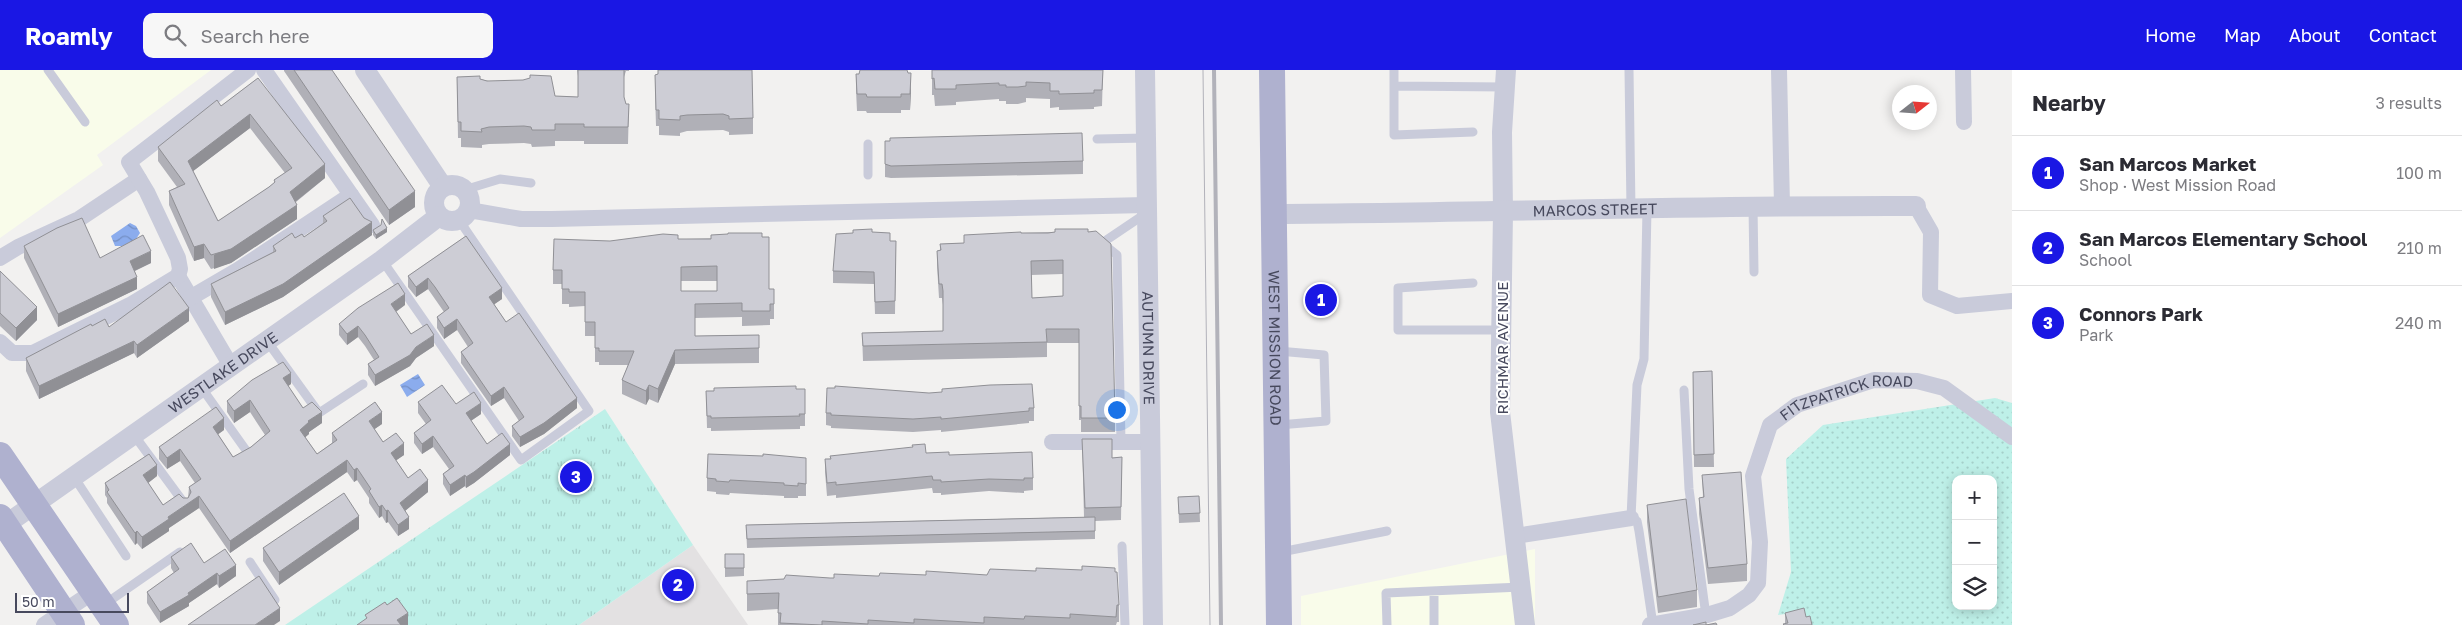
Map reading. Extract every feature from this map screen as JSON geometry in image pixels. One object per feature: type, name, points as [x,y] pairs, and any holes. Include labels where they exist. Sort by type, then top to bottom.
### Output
[{"type":"main road","name":"WEST MISSION ROAD","points":[[1276,70],[1274,214],[1279,625]]},
{"type":"main road","points":[[0,456],[104,607]]},
{"type":"main road","points":[[3,521],[60,621]]},
{"type":"street","points":[[231,366],[178,276],[180,268],[178,258],[129,162],[248,70]]},
{"type":"street","points":[[264,70],[372,226]]},
{"type":"street","points":[[365,70],[443,186]]},
{"type":"street","name":"AUTUMN DRIVE","points":[[1145,70],[1153,625]]},
{"type":"street","points":[[1779,70],[1782,205]]},
{"type":"street","points":[[1963,70],[1964,122]]},
{"type":"street","name":"RICHMAR AVENUE","points":[[1505,78],[1502,132],[1503,212],[1500,412],[1525,625]]},
{"type":"street","points":[[0,258],[18,247],[79,219],[139,179]]},
{"type":"street","points":[[464,215],[470,199],[464,190],[454,185],[443,186],[433,200],[433,206],[439,216],[448,221],[464,215],[552,219],[1146,210]]},
{"type":"street","points":[[190,298],[238,270],[351,195]]},
{"type":"street","name":"MARCOS STREET","points":[[1274,214],[1503,212],[1782,205],[1916,206]]},
{"type":"street","points":[[1916,206],[1931,232],[1930,295],[1957,306],[2012,301]]},
{"type":"street","name":"WESTLAKE DRIVE","points":[[3,521],[34,505],[382,260],[439,216]]},
{"type":"street","points":[[0,342],[12,353],[33,353],[130,305],[178,276]]},
{"type":"street","name":"FITZPATRICK ROAD","points":[[1652,625],[1706,616],[1730,608],[1749,596],[1758,583],[1760,542],[1752,476],[1770,425],[1797,404],[1874,380],[1917,381],[1944,388],[2012,437]]},
{"type":"street","points":[[1052,442],[1150,442]]},
{"type":"street","points":[[1515,536],[1631,518]]},
{"type":"street","points":[[60,621],[104,607]]},
{"type":"lane","points":[[48,70],[85,122]]},
{"type":"lane","points":[[1394,70],[1394,134],[1473,132]]},
{"type":"lane","points":[[1629,70],[1639,209],[1644,359],[1637,385],[1631,518],[1637,521],[1639,531],[1652,625]]},
{"type":"lane","points":[[1394,86],[1505,78]]},
{"type":"lane","points":[[1097,139],[1145,138]]},
{"type":"lane","points":[[868,144],[868,175]]},
{"type":"lane","points":[[464,190],[500,179],[531,183]]},
{"type":"lane","points":[[1753,206],[1754,272]]},
{"type":"lane","points":[[1121,442],[1117,255],[1102,243],[1146,210]]},
{"type":"lane","points":[[382,260],[521,460],[589,411],[464,215]]},
{"type":"lane","points":[[1473,284],[1398,288],[1398,330],[1502,330]]},
{"type":"lane","points":[[267,341],[319,414],[363,384]]},
{"type":"lane","points":[[1276,351],[1324,355],[1326,421],[1277,425]]},
{"type":"lane","points":[[202,387],[248,453]]},
{"type":"lane","points":[[1684,390],[1689,489],[1706,616]]},
{"type":"lane","points":[[134,435],[185,504]]},
{"type":"lane","points":[[74,477],[126,556]]},
{"type":"lane","points":[[1278,552],[1387,531]]},
{"type":"lane","points":[[1122,546],[1125,625]]},
{"type":"lane","points":[[104,607],[180,552]]},
{"type":"lane","points":[[250,562],[256,580],[276,600]]},
{"type":"lane","points":[[1387,625],[1386,593],[1521,587]]},
{"type":"lane","points":[[1434,592],[1434,625]]},
{"type":"shaded area","points":[[0,70],[211,70],[97,155],[103,165],[0,238]]},
{"type":"shaded area","points":[[693,545],[748,625],[579,625]]},
{"type":"shaded area","points":[[1535,549],[1535,625],[1301,625],[1301,596]]},
{"type":"green space","points":[[1995,398],[2012,403],[2012,625],[1808,625],[1800,612],[1778,615],[1791,572],[1786,459],[1823,425]]},
{"type":"green space","points":[[605,409],[693,545],[579,625],[285,625]]},
{"type":"water","points":[[130,223],[136,226],[140,233],[132,243],[124,246],[115,246],[111,236]]},
{"type":"water","points":[[418,374],[425,385],[407,397],[400,385]]},
{"type":"building","points":[[294,70],[332,70],[415,191],[389,210]]},
{"type":"building","points":[[578,70],[624,70],[624,97],[626,104],[629,104],[628,127],[584,127],[584,124],[555,124],[555,130],[532,130],[531,127],[524,126],[489,127],[481,129],[482,132],[461,131],[461,122],[458,122],[457,77],[480,76],[480,79],[487,81],[523,80],[530,78],[530,75],[551,76],[555,96],[578,97]]},
{"type":"building","points":[[658,70],[752,70],[753,118],[729,119],[729,116],[723,114],[687,115],[680,116],[680,120],[659,119],[659,110],[656,110],[655,75],[658,74]]},
{"type":"building","points":[[860,70],[907,70],[908,73],[911,73],[910,94],[901,94],[901,97],[867,97],[866,94],[857,94],[856,74],[859,74]]},
{"type":"building","points":[[932,70],[1103,70],[1102,90],[1094,90],[1094,93],[1059,94],[1059,91],[1050,91],[1050,83],[1026,82],[1026,86],[1018,87],[1006,87],[1006,85],[999,85],[999,83],[956,85],[956,89],[935,89]]},
{"type":"building","points":[[258,78],[325,164],[290,192],[297,205],[231,249],[211,255],[204,244],[194,247],[169,191],[185,184],[158,147],[217,100],[221,106]],"holes":[[[250,114],[292,168],[274,180],[275,182],[269,187],[218,221],[188,161]]]},
{"type":"building","points":[[1082,133],[1083,161],[891,166],[885,164],[885,141],[890,141],[890,138]]},
{"type":"building","points":[[350,198],[364,218],[372,222],[283,284],[225,312],[211,284],[276,251],[273,246],[292,233],[295,238],[302,234],[304,237],[327,221],[323,216]]},
{"type":"building","points":[[82,218],[100,258],[143,235],[151,251],[130,261],[137,277],[58,314],[24,246],[57,228]]},
{"type":"building","points":[[382,219],[387,228],[376,235],[373,230],[381,225]]},
{"type":"building","points":[[872,229],[872,232],[890,233],[890,241],[896,241],[895,301],[875,302],[874,272],[833,271],[836,234],[853,233],[853,230]]},
{"type":"building","points":[[1055,229],[1088,229],[1088,232],[1096,231],[1111,244],[1115,418],[1081,418],[1081,406],[1079,406],[1079,329],[1046,329],[1047,342],[863,346],[862,333],[943,331],[943,291],[942,284],[939,284],[937,251],[941,250],[940,244],[964,243],[964,235],[1055,232]],"holes":[[[1063,260],[1063,296],[1032,298],[1031,261]]]},
{"type":"building","points":[[762,233],[762,237],[769,237],[769,289],[774,289],[774,304],[770,304],[770,311],[742,311],[742,303],[695,304],[695,336],[759,335],[759,348],[675,350],[658,389],[649,385],[646,391],[622,380],[634,351],[599,351],[599,348],[595,348],[595,322],[585,322],[585,292],[569,292],[569,289],[562,289],[562,270],[553,270],[554,239],[610,241],[663,234],[678,235],[678,239],[711,239],[711,235]],"holes":[[[717,266],[717,291],[681,291],[681,267]]]},
{"type":"building","points":[[466,236],[502,288],[489,297],[506,322],[519,313],[577,398],[544,423],[520,437],[512,426],[524,417],[504,387],[491,396],[461,352],[473,343],[457,319],[444,328],[437,317],[449,308],[435,287],[428,278],[416,287],[408,276]]},
{"type":"building","points":[[0,271],[37,307],[16,328],[0,313]]},
{"type":"building","points":[[170,282],[189,308],[137,345],[134,341],[39,386],[26,358],[91,324],[92,326],[105,319],[109,327]]},
{"type":"building","points":[[398,283],[405,294],[391,304],[411,334],[427,324],[434,335],[416,347],[410,355],[375,375],[368,364],[379,357],[365,335],[358,326],[347,334],[339,324],[358,308]]},
{"type":"building","points":[[283,362],[291,373],[283,378],[303,408],[312,402],[322,412],[308,421],[300,430],[317,454],[337,440],[332,433],[375,402],[382,412],[369,421],[383,442],[396,433],[404,443],[391,453],[408,478],[420,469],[428,480],[400,503],[409,517],[398,525],[388,510],[386,511],[382,505],[379,507],[369,491],[371,489],[357,468],[354,470],[347,460],[230,541],[199,496],[142,537],[137,531],[135,533],[107,492],[109,490],[105,483],[149,454],[157,465],[143,475],[163,505],[179,494],[183,498],[188,498],[191,492],[189,487],[201,479],[180,449],[167,458],[159,447],[216,407],[224,418],[213,427],[233,457],[251,447],[270,431],[250,400],[234,411],[227,401],[252,380]]},
{"type":"building","points":[[1712,371],[1714,454],[1694,455],[1693,372]]},
{"type":"building","points":[[1032,384],[1034,408],[1029,408],[1029,411],[941,419],[941,417],[913,419],[831,415],[831,413],[826,413],[827,388],[835,388],[835,386],[929,393],[942,392],[942,389]]},
{"type":"building","points":[[442,385],[456,404],[474,392],[481,403],[466,413],[487,444],[502,433],[510,444],[474,472],[466,477],[465,475],[450,485],[443,474],[454,466],[433,436],[422,444],[414,433],[431,420],[418,402]]},
{"type":"building","points":[[796,386],[796,389],[805,389],[805,414],[799,414],[800,416],[711,418],[711,416],[707,416],[706,391],[714,391],[714,388]]},
{"type":"building","points":[[1082,439],[1112,439],[1112,458],[1122,457],[1121,507],[1085,508]]},
{"type":"building","points":[[925,444],[926,453],[949,452],[949,455],[1032,452],[1033,478],[1024,478],[1024,480],[989,479],[941,482],[941,480],[933,480],[932,476],[836,485],[836,482],[827,483],[825,459],[831,459],[830,456]]},
{"type":"building","points":[[708,454],[763,456],[763,454],[806,458],[806,484],[798,483],[798,486],[784,485],[784,483],[716,481],[716,479],[707,478]]},
{"type":"building","points":[[1741,472],[1747,564],[1708,568],[1699,498],[1704,497],[1702,475]]},
{"type":"building","points":[[344,493],[359,516],[279,572],[263,548]]},
{"type":"building","points":[[1199,496],[1200,513],[1179,514],[1178,497]]},
{"type":"building","points":[[1686,499],[1697,590],[1658,597],[1647,505]]},
{"type":"building","points":[[1095,517],[1095,531],[747,539],[746,525]]},
{"type":"building","points":[[191,543],[204,563],[225,549],[236,565],[219,576],[217,573],[188,593],[189,595],[160,612],[147,592],[179,569],[171,557]]},
{"type":"building","points":[[725,554],[744,554],[744,568],[725,568]]},
{"type":"building","points":[[1082,566],[1115,568],[1115,572],[1117,572],[1119,605],[1117,605],[1116,617],[1070,614],[1070,618],[1025,616],[1024,619],[984,617],[984,623],[914,619],[914,623],[868,620],[868,624],[822,621],[822,625],[780,623],[781,613],[778,613],[779,593],[747,594],[747,581],[784,579],[786,575],[834,578],[834,574],[876,576],[879,576],[880,573],[926,575],[926,571],[987,575],[990,569],[1082,570]]},
{"type":"building","points":[[259,576],[280,608],[255,625],[188,625]]},
{"type":"building","points":[[397,598],[408,613],[397,620],[401,625],[357,625],[367,618],[365,615],[385,602],[387,605]]},
{"type":"building","points":[[1804,608],[1806,617],[1810,616],[1812,625],[1783,624],[1788,623],[1785,613]]},
{"type":"building","points":[[1706,622],[1706,625],[1693,625]]},
{"type":"tram line","points":[[1203,70],[1210,625]]},
{"type":"railway","points":[[1214,70],[1221,625]]},
{"type":"place","name":"San Marcos Market","points":[[1321,300]]},
{"type":"place","name":"Connors Park","points":[[576,477]]},
{"type":"place","name":"San Marcos Elementary School","points":[[678,585]]}]
